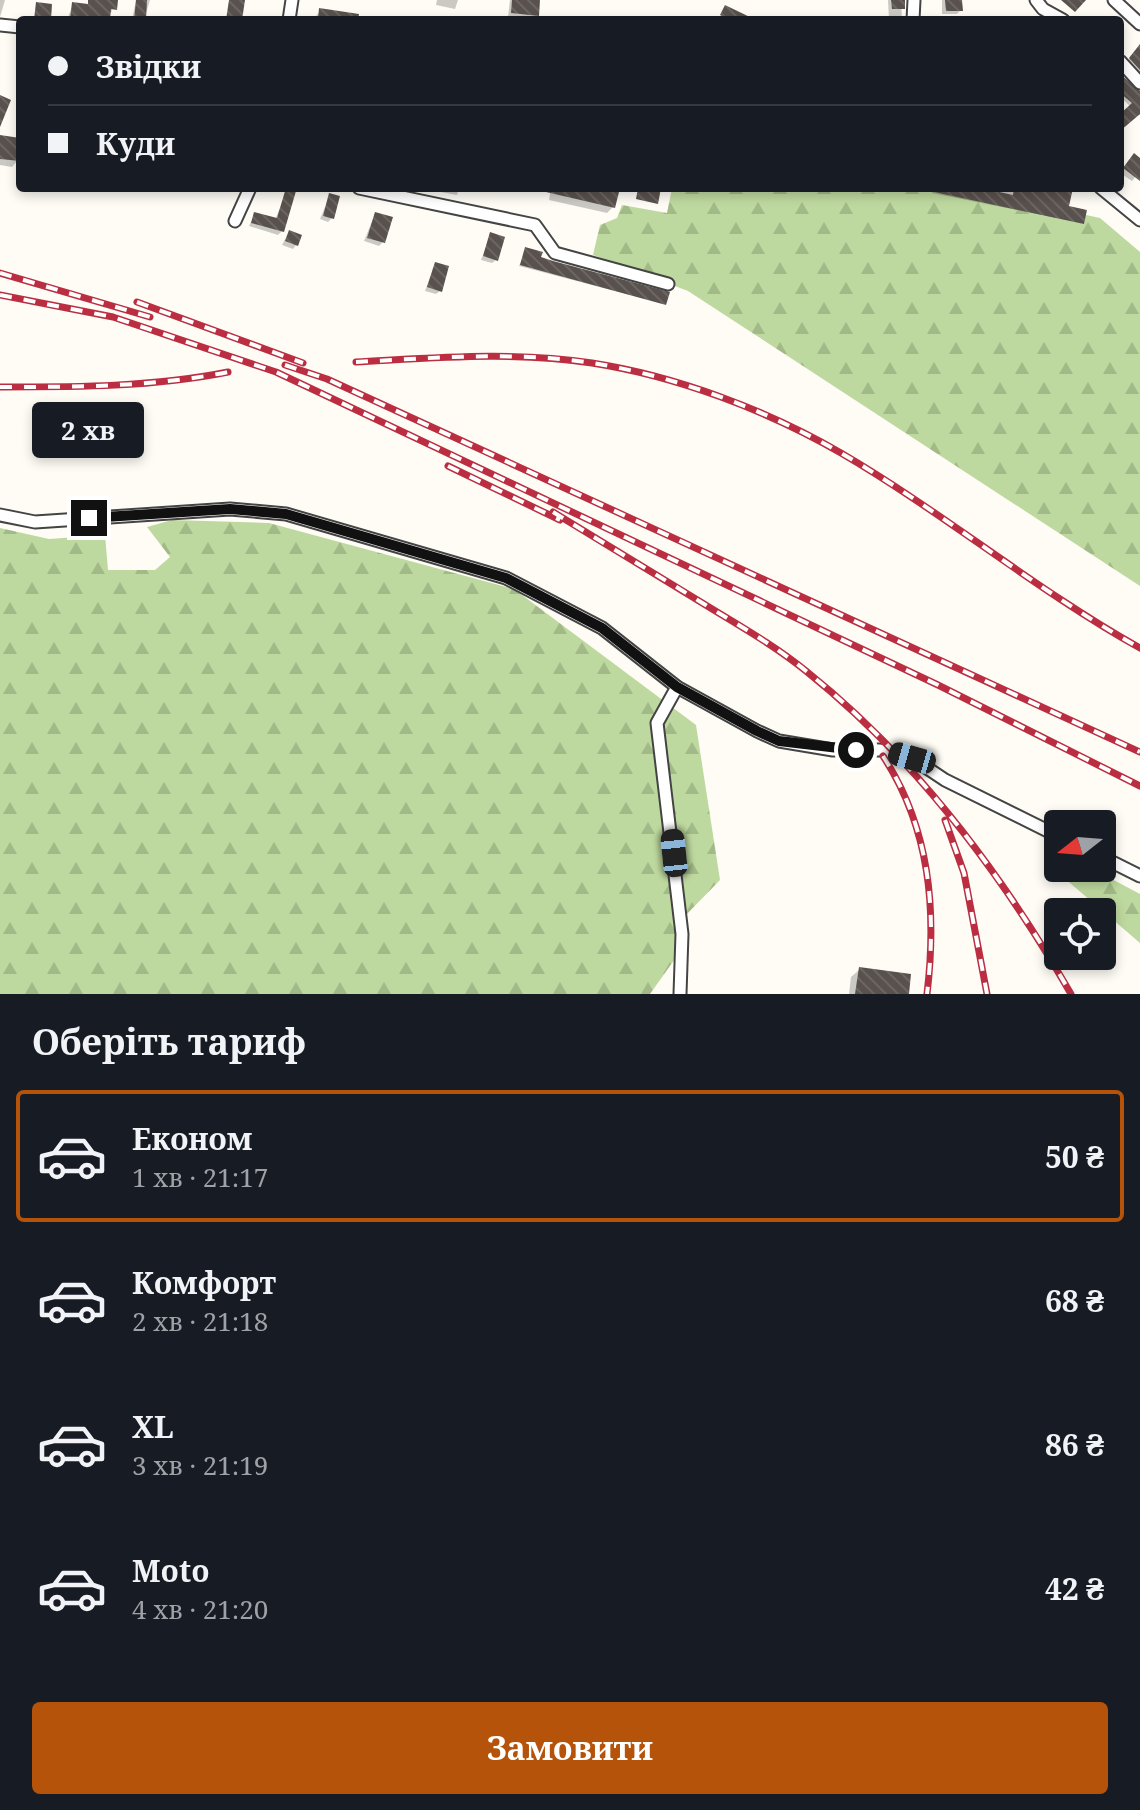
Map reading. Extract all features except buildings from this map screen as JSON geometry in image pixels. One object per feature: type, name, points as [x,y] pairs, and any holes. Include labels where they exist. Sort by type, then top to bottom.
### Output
[{"type":"street","points":[[1036,0],[1043,9],[1056,16]]},
{"type":"street","points":[[1114,0],[1123,16]]},
{"type":"street","points":[[1124,65],[1140,83]]},
{"type":"street","points":[[235,221],[248,192]]},
{"type":"street","points":[[387,192],[535,225],[555,253],[668,284]]},
{"type":"street","points":[[1106,192],[1140,220]]},
{"type":"street","points":[[0,515],[35,522],[230,509],[286,514],[506,578],[602,628],[677,687],[779,741],[833,750],[880,750],[912,758],[945,780],[1044,829]]},
{"type":"street","points":[[677,687],[657,723],[682,934],[680,994]]},
{"type":"street","points":[[1116,864],[1140,876]]},
{"type":"green space","points":[[671,192],[980,192],[1100,218],[1140,252],[1140,586],[688,291],[593,255],[600,225],[617,218],[622,205],[667,213]]},
{"type":"green space","points":[[172,520],[269,523],[514,589],[696,725],[720,880],[685,916],[687,942],[650,994],[0,994],[0,528],[49,539],[105,535],[108,570],[155,570],[170,557],[147,527]]},
{"type":"green space","points":[[1116,881],[1140,894],[1140,943],[1116,922],[1116,898],[1088,898],[1069,882]]},
{"type":"railway","points":[[0,273],[150,317]]},
{"type":"railway","points":[[0,295],[113,317],[276,372],[938,685],[1140,786]]},
{"type":"railway","points":[[137,302],[303,363]]},
{"type":"railway","points":[[356,362],[474,356],[563,359],[656,376],[720,397],[783,423],[841,453],[1064,602],[1140,648]]},
{"type":"railway","points":[[285,365],[327,379],[1140,752]]},
{"type":"railway","points":[[0,387],[143,383],[228,372]]},
{"type":"railway","points":[[448,466],[560,520]]},
{"type":"railway","points":[[553,512],[769,644],[846,705],[884,741],[954,820],[1016,905],[1071,994]]},
{"type":"railway","points":[[883,756],[911,812],[926,870],[931,932],[927,994]]},
{"type":"railway","points":[[945,820],[964,873],[987,994]]},
{"type":"route","points":[[89,518],[230,509],[286,514],[506,578],[602,628],[677,687],[757,731],[779,741],[833,750],[856,750]]}]
